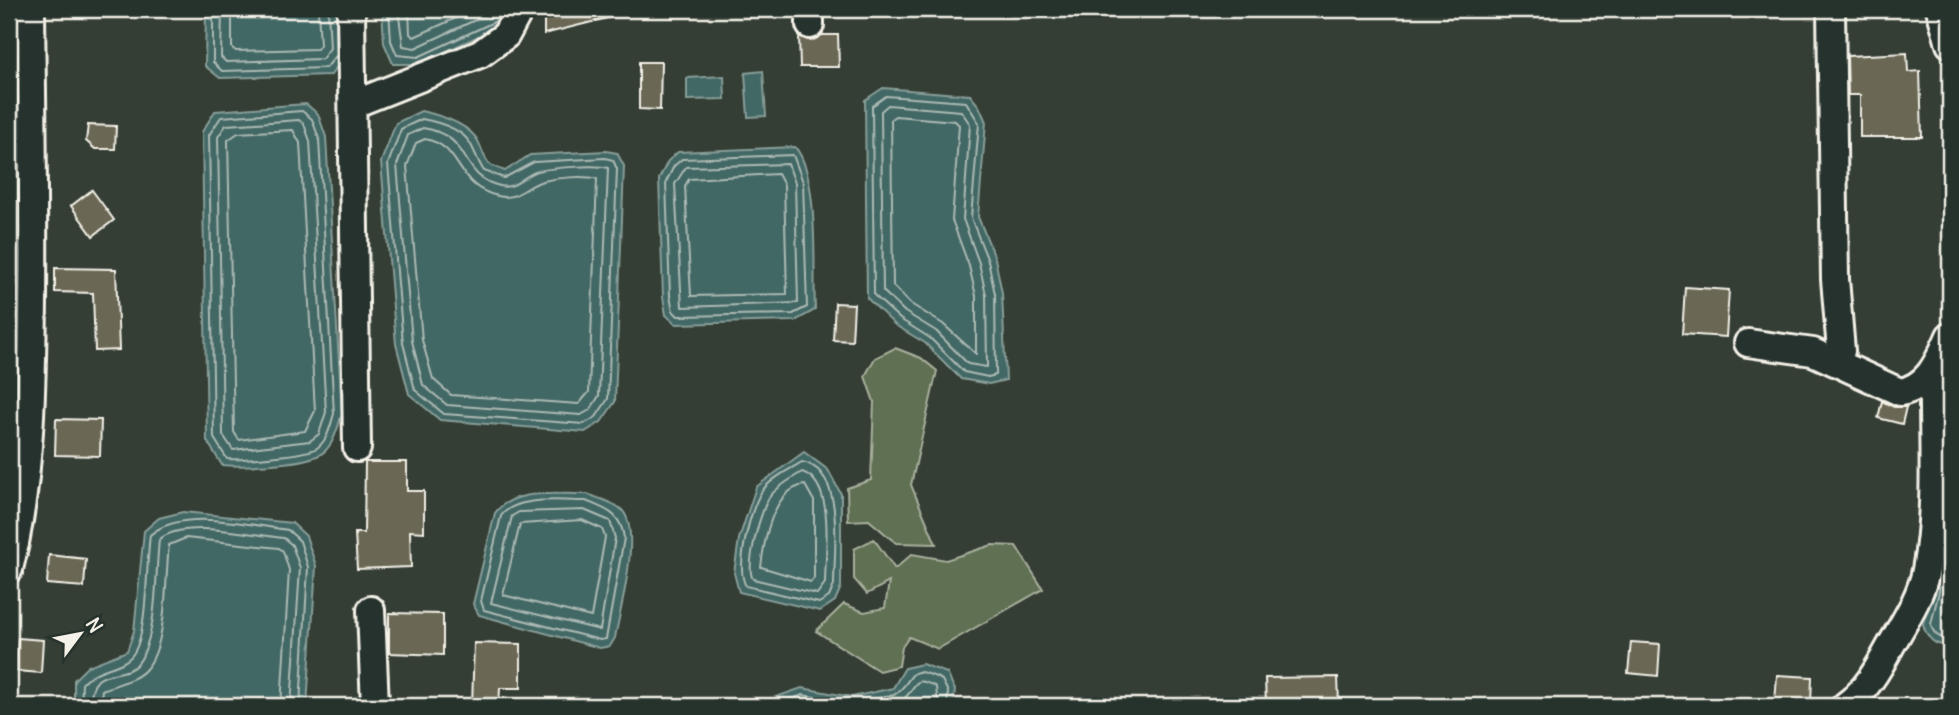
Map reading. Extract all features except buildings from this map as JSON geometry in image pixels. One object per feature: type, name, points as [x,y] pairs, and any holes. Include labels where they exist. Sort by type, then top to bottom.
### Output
[{"type":"street","points":[[9,569],[12,543],[27,479],[32,418],[34,210],[31,9]]},
{"type":"street","points":[[351,9],[357,448]]},
{"type":"street","points":[[354,104],[480,54],[506,35],[520,9]]},
{"type":"street","points":[[1831,9],[1835,279],[1841,351],[1837,361]]},
{"type":"street","points":[[1940,9],[1950,44]]},
{"type":"street","points":[[1845,706],[1866,687],[1886,655],[1909,614],[1926,573],[1930,532],[1933,373],[1950,336]]},
{"type":"street","points":[[1748,343],[1813,352],[1900,392],[1911,390],[1933,373]]},
{"type":"street","points":[[371,610],[375,706]]},
{"type":"green space","points":[[895,348],[921,358],[937,371],[911,485],[936,544],[896,543],[869,520],[848,521],[847,488],[871,480],[874,402],[865,376],[875,358]]},
{"type":"green space","points":[[874,539],[895,569],[912,554],[946,560],[992,545],[1016,546],[1043,589],[938,649],[909,637],[902,647],[899,666],[879,671],[816,631],[844,604],[864,612],[885,608],[889,582],[867,594],[854,579],[854,549]]},
{"type":"water","points":[[206,9],[344,9],[346,54],[331,75],[220,78],[205,66]]},
{"type":"water","points":[[382,9],[509,9],[502,25],[419,64],[393,64],[384,43]]},
{"type":"water","points":[[763,71],[766,116],[748,117],[745,73]]},
{"type":"water","points":[[724,76],[725,99],[687,100],[687,78]]},
{"type":"water","points":[[883,88],[970,95],[979,106],[986,122],[978,217],[995,258],[1002,293],[1006,380],[989,384],[961,379],[925,343],[895,325],[867,298],[865,100]]},
{"type":"water","points":[[306,104],[318,114],[326,137],[342,414],[331,444],[317,456],[270,464],[222,465],[207,441],[202,132],[215,111]]},
{"type":"water","points":[[421,111],[467,129],[478,141],[489,163],[505,171],[530,155],[606,151],[617,153],[624,166],[615,402],[601,422],[585,432],[440,420],[409,394],[396,344],[381,162],[396,123]]},
{"type":"water","points":[[795,147],[803,160],[812,201],[815,310],[795,321],[676,324],[666,315],[663,297],[659,179],[668,161],[678,152]]},
{"type":"water","points":[[804,452],[828,470],[841,494],[841,587],[835,601],[820,611],[739,592],[734,573],[739,539],[756,487]]},
{"type":"water","points":[[587,494],[619,507],[628,520],[628,571],[615,638],[610,646],[600,648],[479,615],[473,604],[495,513],[513,499],[525,496]]},
{"type":"water","points":[[183,512],[292,523],[306,536],[316,566],[307,706],[74,706],[74,680],[88,666],[127,651],[134,631],[144,531],[159,518]]},
{"type":"water","points":[[1950,537],[1950,646],[1932,641],[1923,624],[1942,544]]},
{"type":"water","points":[[922,664],[947,673],[955,690],[953,706],[774,706],[776,697],[802,688],[852,697],[893,688],[905,668]]}]
